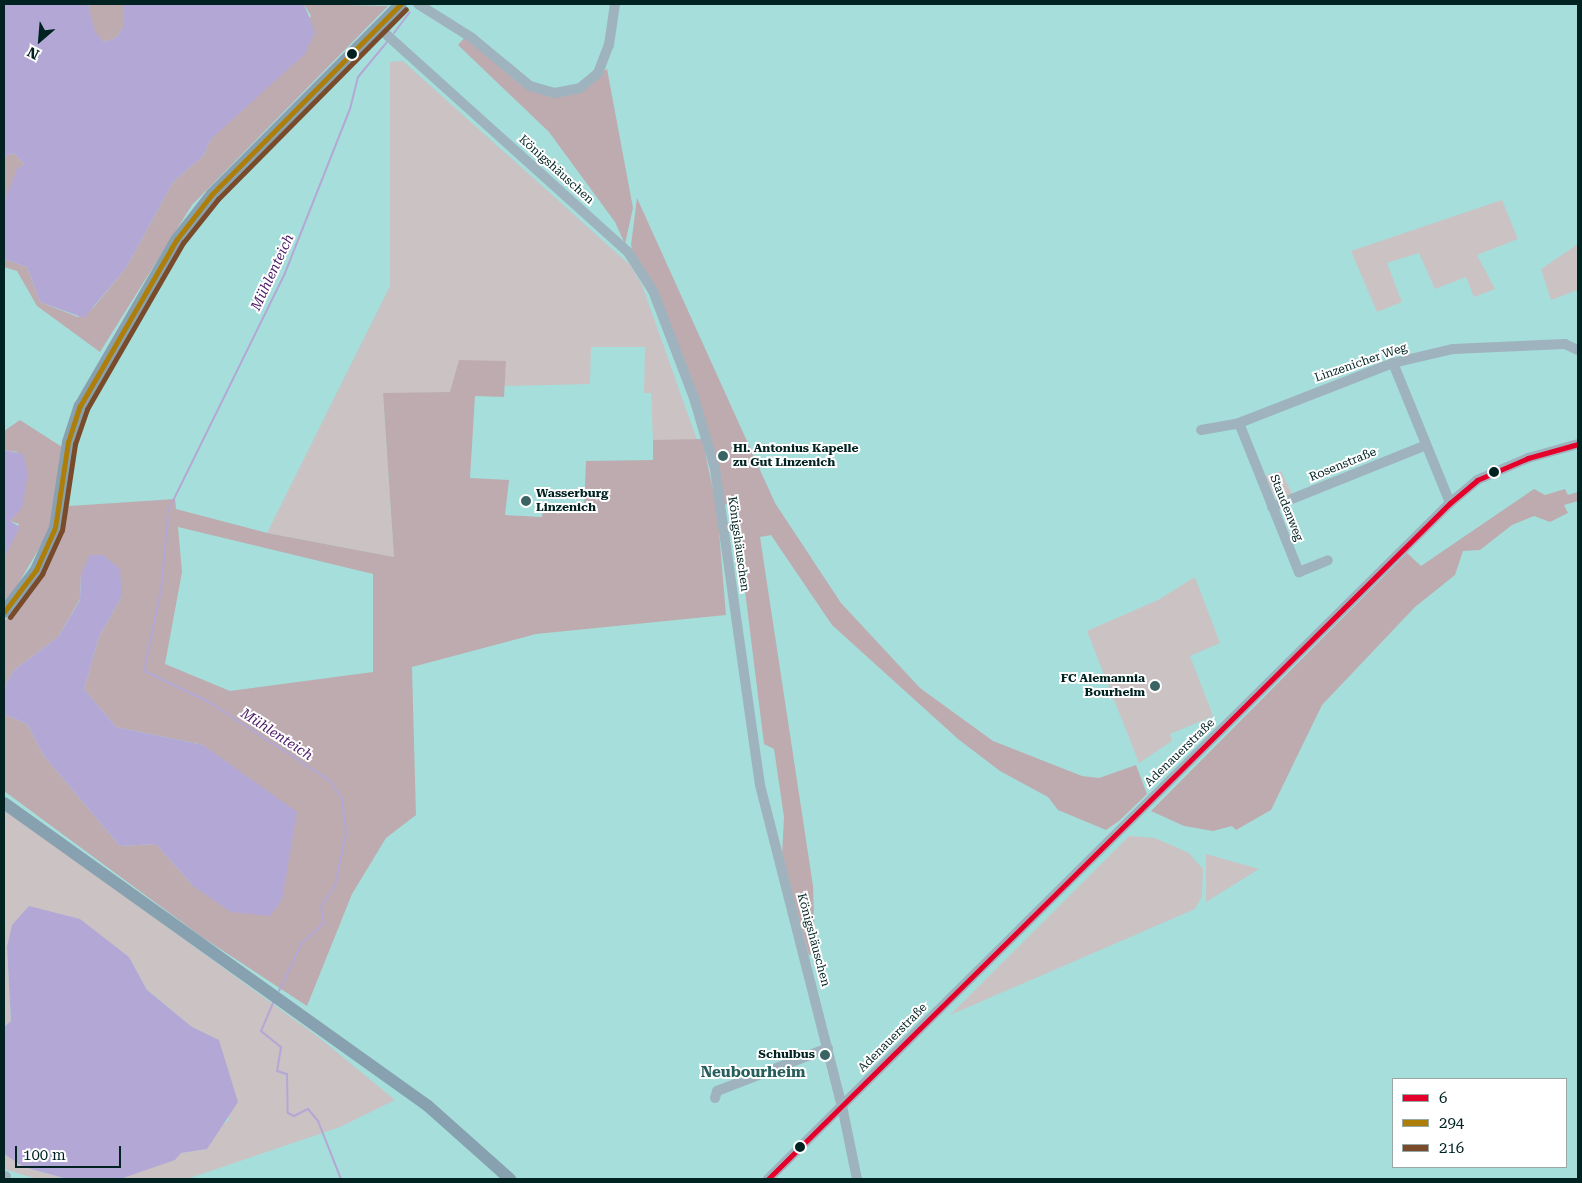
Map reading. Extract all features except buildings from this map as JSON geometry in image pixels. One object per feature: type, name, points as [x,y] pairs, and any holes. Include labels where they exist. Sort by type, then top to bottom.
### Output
[{"type":"main road","points":[[4,612],[36,570],[55,528],[68,442],[80,406],[177,239],[212,194],[402,4]]},
{"type":"main road","points":[[4,803],[428,1106],[510,1179]]},
{"type":"street","points":[[418,4],[542,91],[568,92],[594,77],[609,45],[615,4]]},
{"type":"street","name":"Königshäuschen","points":[[378,27],[628,252],[653,291],[713,462],[760,785],[828,1048],[857,1179]]},
{"type":"street","name":"Linzenicher Weg","points":[[1201,430],[1239,423],[1393,364],[1453,349],[1565,344],[1578,350]]},
{"type":"street","points":[[1393,364],[1424,446],[1450,503]]},
{"type":"street","name":"Staudenweg","points":[[1239,423],[1299,572],[1328,560]]},
{"type":"street","name":"Adenauerstraße","points":[[768,1179],[1450,503],[1486,477],[1528,458],[1578,444]]},
{"type":"street","name":"Rosenstraße","points":[[1272,508],[1424,446]]},
{"type":"street","points":[[715,1098],[717,1091],[828,1048]]},
{"type":"shaded area","points":[[4,4],[88,4],[95,32],[104,42],[116,38],[123,28],[123,4],[304,4],[315,32],[305,54],[211,139],[203,156],[173,182],[126,268],[84,318],[40,302],[27,267],[4,259],[4,202],[17,169],[24,164],[14,153],[4,157]]},
{"type":"shaded area","points":[[88,4],[123,4],[123,28],[116,38],[104,42],[94,32]]},
{"type":"shaded area","points":[[304,4],[388,6],[192,205],[100,352],[37,306],[17,271],[4,267],[4,259],[27,267],[40,302],[78,317],[93,308],[126,268],[173,182],[203,156],[211,139],[311,16]]},
{"type":"shaded area","points":[[465,37],[521,85],[562,96],[607,69],[633,208],[625,244],[615,222],[549,132],[458,45]]},
{"type":"shaded area","points":[[403,61],[630,265],[642,285],[697,440],[653,440],[651,393],[644,393],[645,347],[591,347],[590,384],[504,386],[506,362],[450,392],[383,394],[394,557],[267,533],[390,286],[390,62]]},
{"type":"shaded area","points":[[14,153],[24,164],[4,202],[4,157]]},
{"type":"shaded area","points":[[637,198],[775,503],[841,603],[920,688],[993,741],[1082,776],[1099,778],[1136,765],[1147,794],[1119,821],[1106,830],[1058,810],[1048,797],[1000,771],[958,739],[832,625],[771,535],[760,537],[813,886],[815,949],[809,956],[782,855],[784,817],[774,749],[764,744],[734,502],[724,505],[713,451],[634,255],[631,245]]},
{"type":"shaded area","points":[[1502,200],[1518,239],[1477,255],[1495,289],[1474,297],[1466,277],[1435,289],[1419,253],[1387,263],[1402,302],[1377,312],[1351,251]]},
{"type":"shaded area","points":[[1578,244],[1578,290],[1551,300],[1541,269]]},
{"type":"shaded area","points":[[459,360],[506,361],[504,397],[475,396],[470,478],[509,480],[505,515],[542,517],[543,508],[584,510],[586,461],[653,460],[653,440],[702,439],[717,507],[726,615],[536,634],[412,667],[416,815],[386,838],[352,894],[307,1006],[202,937],[4,791],[4,714],[27,724],[44,756],[120,846],[156,844],[193,886],[203,745],[116,727],[84,689],[99,637],[122,596],[81,574],[80,599],[58,637],[13,671],[4,689],[4,622],[46,565],[69,506],[175,499],[176,509],[267,533],[394,557],[383,393],[450,392]],"holes":[[[178,527],[373,574],[373,672],[230,691],[165,664],[182,572]]]},
{"type":"shaded area","points":[[20,420],[62,447],[50,530],[4,608],[4,558],[19,524],[10,521],[16,514],[17,452],[4,450],[4,431]]},
{"type":"shaded area","points":[[4,450],[23,454],[28,473],[22,508],[10,521],[20,527],[4,558]]},
{"type":"shaded area","points":[[1281,471],[1292,494],[1277,500],[1265,476]]},
{"type":"shaded area","points":[[1534,489],[1545,495],[1565,489],[1568,495],[1578,492],[1578,501],[1564,505],[1568,513],[1550,522],[1534,516],[1512,525],[1480,550],[1463,551],[1455,575],[1415,607],[1322,705],[1271,810],[1236,830],[1232,826],[1213,831],[1184,826],[1151,811],[1407,553],[1421,566]]},
{"type":"shaded area","points":[[90,555],[103,555],[120,569],[122,596],[99,637],[84,689],[116,727],[203,745],[297,812],[282,900],[270,916],[231,912],[193,886],[156,844],[120,846],[44,756],[27,724],[4,714],[4,689],[13,671],[58,637],[80,600],[81,574]]},
{"type":"shaded area","name":"FC Alemannia Bourheim","points":[[1195,577],[1220,643],[1190,656],[1213,716],[1170,734],[1172,741],[1139,763],[1087,631],[1158,600]]},
{"type":"shaded area","points":[[4,808],[321,1039],[395,1100],[340,1127],[187,1179],[120,1179],[181,1153],[207,1149],[216,1129],[229,1120],[219,1041],[192,1027],[147,990],[129,957],[7,947],[11,1021],[4,1027]]},
{"type":"shaded area","points":[[1129,836],[1155,838],[1189,853],[1203,869],[1202,896],[1195,909],[950,1015]]},
{"type":"shaded area","points":[[1206,854],[1259,869],[1206,902]]},
{"type":"shaded area","points":[[29,906],[80,919],[129,957],[147,990],[192,1027],[219,1040],[238,1102],[207,1149],[181,1153],[175,1160],[120,1179],[67,1179],[24,1167],[4,1154],[4,1027],[11,1021],[7,947],[12,925]]},
{"type":"shaded area","points":[[4,1154],[34,1170],[67,1179],[37,1179],[4,1169]]},
{"type":"waterway","name":"Mühlenteich","points":[[394,33],[410,12]]},
{"type":"waterway","name":"Mühlenteich","points":[[168,511],[285,273],[350,109],[358,77],[387,42]]},
{"type":"waterway","name":"Mühlenteich","points":[[168,516],[161,590],[144,671],[209,702],[330,781],[342,799],[346,833],[335,886],[321,907],[324,923],[302,943],[279,991]]},
{"type":"waterway","name":"Mühlenteich","points":[[273,1003],[261,1031],[281,1047],[277,1071],[287,1074],[288,1113],[294,1116],[308,1109],[318,1121],[341,1179]]},
{"type":"transit line","name":"294","points":[[4,612],[36,570],[55,528],[68,442],[80,406],[177,239],[212,194],[401,4]]},
{"type":"transit line","name":"216","points":[[10,617],[42,574],[62,530],[75,444],[87,409],[183,243],[218,199],[406,9]]},
{"type":"transit line","name":"6","points":[[768,1179],[1450,503],[1477,480],[1528,458],[1578,444]]},
{"type":"place","name":"Hl. Antonius Kapelle zu Gut Linzenich","points":[[723,456]]},
{"type":"place","name":"Wasserburg Linzenich","points":[[526,501]]},
{"type":"place","name":"FC Alemannia Bourheim","points":[[1155,686]]},
{"type":"place","name":"Schulbus","points":[[825,1055]]},
{"type":"district","name":"Neubourheim","points":[[753,1073]]}]
